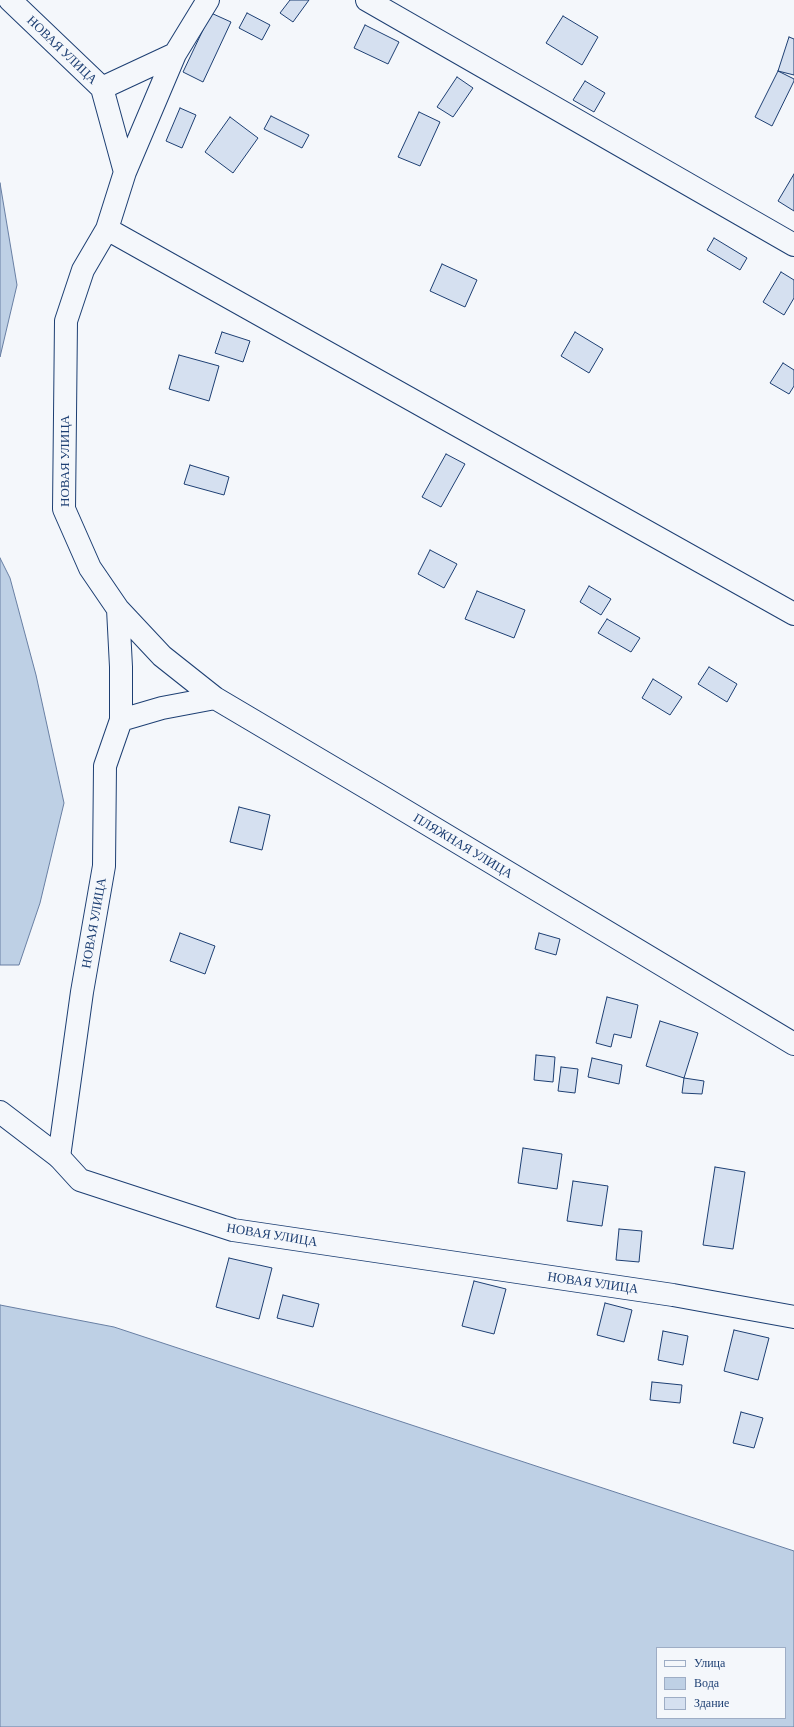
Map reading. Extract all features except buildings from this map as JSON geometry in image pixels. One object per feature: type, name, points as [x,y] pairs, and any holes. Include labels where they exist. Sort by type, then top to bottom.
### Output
[{"type":"street","name":"НОВАЯ УЛИЦА","points":[[10,0],[102,88],[125,172],[107,229],[83,270],[66,321],[64,509],[90,568],[118,609],[121,667],[121,720],[105,766],[104,866],[82,992],[59,1157],[80,1180],[232,1230],[674,1295],[794,1317]]},
{"type":"street","points":[[125,172],[175,54],[208,0]]},
{"type":"street","points":[[367,0],[794,245]]},
{"type":"street","points":[[102,88],[175,54]]},
{"type":"street","points":[[107,229],[794,614]]},
{"type":"street","name":"ПЛЯЖНАЯ УЛИЦА","points":[[118,609],[162,656],[215,698],[794,1044]]},
{"type":"street","points":[[121,720],[162,708],[215,698]]},
{"type":"street","points":[[0,1112],[59,1157]]},
{"type":"water","points":[[0,183],[17,285],[0,357]]},
{"type":"water","points":[[0,558],[10,578],[36,675],[64,803],[40,903],[19,965],[0,965]]},
{"type":"water","points":[[0,1305],[114,1327],[794,1551],[794,1727],[0,1727]]}]
